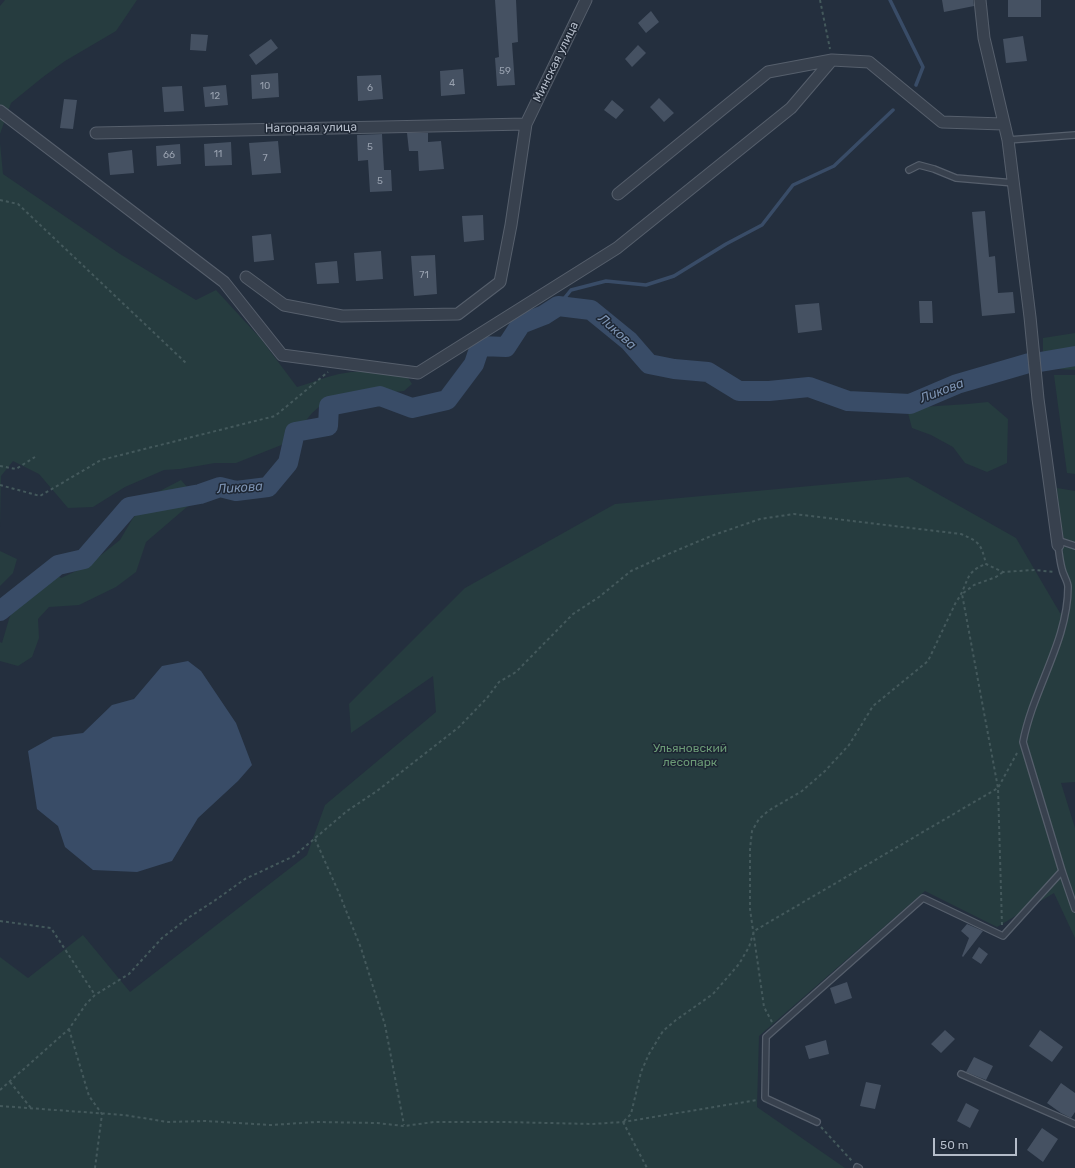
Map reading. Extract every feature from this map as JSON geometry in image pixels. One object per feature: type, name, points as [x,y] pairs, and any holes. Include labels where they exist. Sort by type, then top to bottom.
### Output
[{"type":"street","name":"Минская улица","points":[[246,276],[284,305],[342,316],[458,314],[500,282],[512,225],[526,124],[586,0]]},
{"type":"street","points":[[980,0],[984,38],[1008,140],[1014,182],[1038,399],[1057,543]]},
{"type":"street","points":[[618,194],[768,72],[832,60],[870,62],[942,122],[1004,124]]},
{"type":"street","points":[[0,111],[224,282],[282,355],[418,373],[616,248],[791,108],[832,60]]},
{"type":"street","name":"Нагорная улица","points":[[96,133],[526,124]]},
{"type":"lane","points":[[1008,140],[1075,135]]},
{"type":"lane","points":[[909,170],[919,166],[934,169],[956,178],[1014,182]]},
{"type":"lane","points":[[1075,546],[1057,543],[1062,569],[1068,585],[1064,615],[1057,644],[1026,726],[1023,742],[1075,909]]},
{"type":"lane","points":[[817,1122],[765,1098],[766,1037],[924,898],[1003,936],[1062,871]]},
{"type":"lane","points":[[961,1074],[1075,1124]]},
{"type":"path","points":[[820,0],[832,60]]},
{"type":"path","points":[[0,200],[18,204],[186,363]]},
{"type":"path","points":[[0,485],[40,496],[101,460],[275,416],[338,363]]},
{"type":"path","points":[[0,466],[16,469],[35,457]]},
{"type":"path","points":[[0,1090],[69,1029],[86,1004],[95,995],[130,974],[162,938],[245,878],[294,856],[347,811],[377,791],[459,726],[487,698],[499,682],[516,672],[573,614],[599,597],[631,572],[704,539],[760,519],[794,514],[961,534],[978,542],[982,548],[986,564]]},
{"type":"path","points":[[775,1029],[764,1007],[750,910],[750,849],[752,831],[759,819],[768,811],[802,791],[825,771],[849,744],[873,706],[928,661],[956,602],[962,594],[970,573],[976,567],[986,564],[1003,572],[1034,570],[1055,573],[1062,569]]},
{"type":"path","points":[[962,594],[974,585],[996,577],[1003,572]]},
{"type":"path","points":[[962,594],[998,788],[1003,936]]},
{"type":"path","points":[[623,1122],[631,1114],[641,1072],[649,1054],[663,1031],[713,994],[739,964],[749,947],[754,931],[998,788],[1023,742]]},
{"type":"path","points":[[315,839],[339,893],[365,962],[385,1025],[404,1126]]},
{"type":"path","points":[[0,921],[51,928],[95,995]]},
{"type":"path","points":[[69,1029],[89,1096],[102,1114],[94,1168]]},
{"type":"path","points":[[10,1082],[31,1108]]},
{"type":"path","points":[[0,1106],[124,1115],[168,1122],[205,1121],[270,1125],[316,1122],[377,1123],[404,1126],[434,1122],[592,1124],[623,1122],[765,1098]]},
{"type":"path","points":[[623,1122],[647,1168]]},
{"type":"path","points":[[817,1122],[858,1167]]},
{"type":"green space","points":[[5,0],[137,0],[116,31],[65,61],[11,103],[0,134],[0,6]]},
{"type":"green space","points":[[0,143],[3,174],[120,254],[196,300],[216,290],[261,339],[297,387],[347,372],[364,371],[407,376],[412,384],[404,391],[370,395],[343,394],[326,401],[312,413],[289,442],[236,463],[215,463],[164,470],[125,487],[93,507],[68,508],[39,474],[13,461],[1,476],[0,527]]},
{"type":"green space","points":[[1075,333],[1075,370],[1043,368],[1043,338]]},
{"type":"green space","points":[[1054,375],[1075,375],[1075,474],[1067,473]]},
{"type":"green space","points":[[988,402],[1008,419],[1007,463],[987,472],[965,463],[953,447],[931,435],[912,428],[908,413],[922,407]]},
{"type":"green space","name":"Ульяновский лесопарк","points":[[908,477],[1016,538],[1060,613],[1068,615],[1057,488],[1075,491],[1075,782],[1061,783],[1075,828],[1075,938],[1054,893],[997,927],[925,891],[759,1036],[757,1107],[845,1168],[0,1168],[0,957],[28,978],[83,935],[130,992],[307,855],[325,805],[436,712],[433,676],[351,733],[349,704],[465,588],[615,504]]},
{"type":"green space","points":[[181,480],[195,500],[146,542],[136,572],[116,587],[79,605],[49,607],[38,619],[39,638],[32,657],[18,666],[0,661],[0,642],[2,643],[9,619],[17,600],[43,565],[61,578],[87,566],[120,540],[133,518],[154,494]]},
{"type":"green space","points":[[0,551],[17,559],[13,573],[0,586]]},
{"type":"water","points":[[188,661],[201,671],[236,723],[252,765],[238,781],[198,818],[172,861],[137,872],[93,870],[65,847],[58,826],[37,809],[28,751],[53,737],[83,733],[112,705],[134,699],[162,666]]},
{"type":"building","points":[[495,0],[516,0],[518,42],[512,43],[515,85],[497,86],[495,58],[499,57]]},
{"type":"building","points":[[942,0],[973,0],[974,6],[944,12]]},
{"type":"building","points":[[1008,0],[1041,0],[1041,17],[1008,17]]},
{"type":"building","points":[[651,11],[659,22],[646,33],[638,23]]},
{"type":"building","points":[[191,34],[208,35],[206,51],[190,50]]},
{"type":"building","points":[[1023,36],[1027,61],[1006,63],[1003,39]]},
{"type":"building","points":[[271,39],[278,48],[256,65],[249,55]]},
{"type":"building","points":[[638,45],[646,53],[632,67],[625,59]]},
{"type":"building","points":[[463,69],[465,94],[441,96],[440,71]]},
{"type":"building","points":[[278,73],[279,97],[252,99],[251,75]]},
{"type":"building","points":[[381,75],[383,99],[358,101],[357,76]]},
{"type":"building","points":[[226,85],[228,105],[205,107],[203,87]]},
{"type":"building","points":[[182,86],[184,111],[164,112],[162,87]]},
{"type":"building","points":[[659,98],[674,113],[664,122],[650,107]]},
{"type":"building","points":[[64,99],[77,100],[73,129],[60,128]]},
{"type":"building","points":[[612,100],[624,110],[616,119],[604,110]]},
{"type":"building","points":[[407,133],[428,133],[428,142],[441,141],[444,169],[419,171],[418,151],[409,151]]},
{"type":"building","points":[[382,134],[384,170],[391,170],[392,191],[370,192],[368,160],[358,161],[357,135]]},
{"type":"building","points":[[278,141],[281,173],[252,175],[249,143]]},
{"type":"building","points":[[231,142],[232,165],[205,166],[204,144]]},
{"type":"building","points":[[180,144],[181,164],[157,166],[156,146]]},
{"type":"building","points":[[132,150],[134,173],[110,175],[108,153]]},
{"type":"building","points":[[985,211],[989,257],[995,256],[998,293],[1013,292],[1015,313],[982,316],[972,212]]},
{"type":"building","points":[[483,215],[484,240],[464,242],[462,216]]},
{"type":"building","points":[[271,234],[274,260],[254,262],[252,236]]},
{"type":"building","points":[[381,251],[383,279],[356,281],[354,253]]},
{"type":"building","points":[[435,255],[437,294],[414,296],[411,256]]},
{"type":"building","points":[[337,261],[339,283],[317,284],[315,263]]},
{"type":"building","points":[[919,301],[932,301],[933,323],[920,323]]},
{"type":"building","points":[[819,303],[822,330],[798,333],[795,305]]},
{"type":"building","points":[[967,924],[983,931],[963,957],[962,956],[969,938],[961,931]]},
{"type":"building","points":[[979,947],[988,954],[981,964],[972,958]]},
{"type":"building","points":[[847,982],[852,998],[835,1004],[830,988]]},
{"type":"building","points":[[945,1030],[955,1039],[941,1053],[931,1044]]},
{"type":"building","points":[[1040,1030],[1063,1047],[1052,1062],[1029,1046]]},
{"type":"building","points":[[826,1040],[829,1054],[809,1059],[805,1046]]},
{"type":"building","points":[[974,1057],[993,1066],[986,1080],[966,1072]]},
{"type":"building","points":[[866,1082],[881,1085],[875,1109],[860,1106]]},
{"type":"building","points":[[1061,1083],[1075,1093],[1075,1112],[1071,1118],[1047,1103]]},
{"type":"building","points":[[966,1103],[979,1110],[970,1128],[957,1121]]},
{"type":"building","points":[[1042,1128],[1058,1139],[1043,1162],[1027,1150]]},
{"type":"waterway","points":[[890,0],[923,67],[916,85]]},
{"type":"waterway","points":[[558,306],[571,290],[606,281],[646,285],[674,276],[726,244],[762,225],[793,185],[834,166],[893,110]]},
{"type":"waterway","name":"Ликова","points":[[0,611],[58,565],[84,559],[129,507],[200,494],[220,487],[236,491],[268,487],[288,463],[295,432],[328,426],[329,406],[380,396],[412,408],[447,400],[474,364],[480,346],[506,347],[521,324],[544,315],[558,306],[591,310],[629,341],[649,364],[674,369],[708,372],[739,391],[769,391],[809,387],[848,401],[910,404],[957,384],[1029,363]]},
{"type":"waterway","name":"Ликова","points":[[1040,362],[1075,356]]}]
